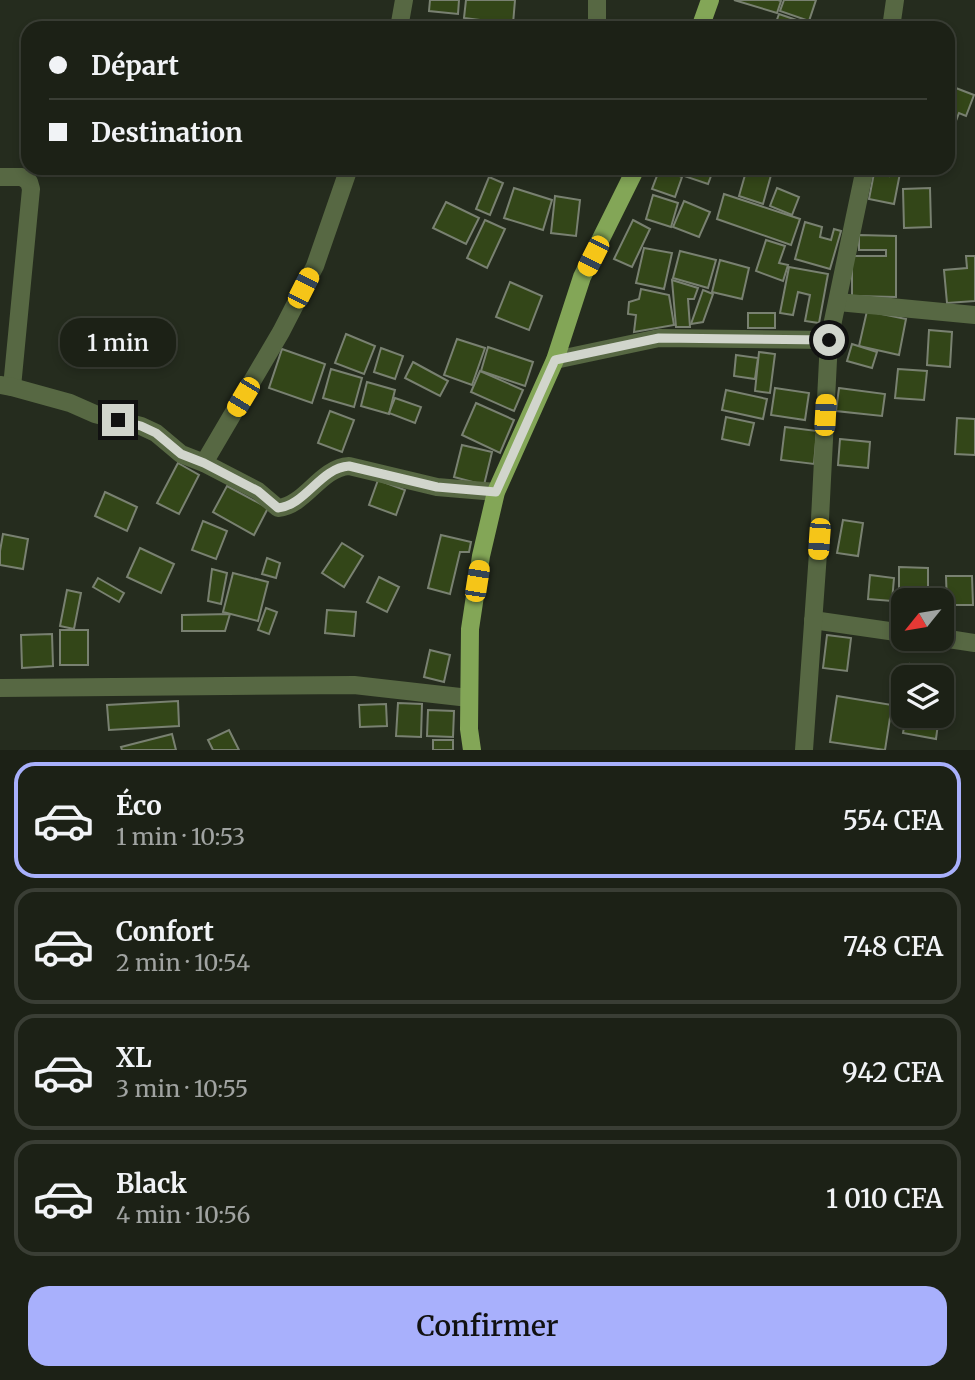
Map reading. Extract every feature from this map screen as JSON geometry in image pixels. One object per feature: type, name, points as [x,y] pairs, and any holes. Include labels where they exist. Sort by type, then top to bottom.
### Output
[{"type":"main road","points":[[702,21],[710,0]]},
{"type":"main road","points":[[472,750],[469,729],[470,629],[481,556],[496,492],[555,360],[582,277],[630,175]]},
{"type":"street","points":[[400,21],[404,0]]},
{"type":"street","points":[[597,0],[597,21]]},
{"type":"street","points":[[892,21],[895,0]]},
{"type":"street","points":[[204,463],[281,332],[314,266],[346,175]]},
{"type":"street","points":[[804,750],[829,340],[864,175]]},
{"type":"street","points":[[0,177],[22,177],[29,182],[32,189],[6,386],[141,426],[156,433],[181,454],[258,491],[278,508],[294,503],[341,466],[437,487],[496,492]]},
{"type":"street","points":[[838,302],[975,315]]},
{"type":"street","points":[[555,360],[659,338],[829,340]]},
{"type":"street","points":[[813,620],[891,631]]},
{"type":"street","points":[[954,640],[975,643]]},
{"type":"street","points":[[0,688],[354,685],[470,698]]},
{"type":"building","points":[[430,0],[459,0],[458,14],[429,11]]},
{"type":"building","points":[[466,0],[515,0],[513,21],[464,18]]},
{"type":"building","points":[[734,0],[778,0],[781,1],[777,13]]},
{"type":"building","points":[[784,0],[816,0],[809,21],[780,11]]},
{"type":"building","points":[[779,14],[799,21],[776,21]]},
{"type":"building","points":[[955,88],[974,95],[966,116],[959,113],[955,124]]},
{"type":"building","points":[[657,175],[682,177],[675,197],[652,189]]},
{"type":"building","points":[[684,175],[711,175],[708,184]]},
{"type":"building","points":[[745,175],[771,175],[763,204],[739,196]]},
{"type":"building","points":[[874,175],[900,175],[894,204],[869,199]]},
{"type":"building","points":[[489,177],[503,183],[490,215],[476,209]]},
{"type":"building","points":[[514,188],[552,200],[543,230],[504,218]]},
{"type":"building","points":[[777,188],[799,197],[792,215],[770,206]]},
{"type":"building","points":[[930,188],[931,227],[904,228],[903,189]]},
{"type":"building","points":[[724,194],[800,219],[791,245],[717,219]]},
{"type":"building","points":[[653,195],[678,203],[671,227],[646,219]]},
{"type":"building","points":[[555,196],[580,200],[576,236],[551,233]]},
{"type":"building","points":[[684,201],[710,212],[699,237],[673,227]]},
{"type":"building","points":[[446,202],[479,218],[466,244],[433,228]]},
{"type":"building","points":[[485,220],[505,229],[487,268],[467,258]]},
{"type":"building","points":[[633,220],[650,229],[632,267],[614,259]]},
{"type":"building","points":[[805,222],[822,227],[820,237],[831,240],[834,229],[841,231],[830,269],[795,259]]},
{"type":"building","points":[[859,235],[896,236],[896,297],[852,296],[852,256],[886,256],[886,250],[859,250]]},
{"type":"building","points":[[766,240],[785,246],[779,263],[788,265],[783,281],[756,271]]},
{"type":"building","points":[[644,248],[672,253],[664,289],[636,283]]},
{"type":"building","points":[[680,251],[716,260],[708,288],[673,278]]},
{"type":"building","points":[[966,256],[975,256],[975,301],[947,303],[944,270],[967,268]]},
{"type":"building","points":[[720,260],[749,268],[742,299],[712,292]]},
{"type":"building","points":[[789,267],[828,274],[819,323],[805,321],[810,295],[798,292],[793,315],[780,313]]},
{"type":"building","points":[[672,280],[698,288],[694,299],[688,299],[690,327],[676,327]]},
{"type":"building","points":[[510,282],[542,296],[529,330],[496,317]]},
{"type":"building","points":[[641,289],[669,295],[674,325],[634,332],[636,315],[628,314],[629,302],[639,299]]},
{"type":"building","points":[[703,290],[713,294],[703,322],[691,324]]},
{"type":"building","points":[[867,311],[906,319],[899,355],[859,346]]},
{"type":"building","points":[[748,313],[775,313],[775,328],[748,328]]},
{"type":"building","points":[[929,330],[952,332],[950,367],[927,365]]},
{"type":"building","points":[[346,334],[375,346],[364,374],[335,363]]},
{"type":"building","points":[[457,339],[485,348],[472,385],[444,375]]},
{"type":"building","points":[[852,344],[877,352],[872,368],[847,361]]},
{"type":"building","points":[[488,347],[533,362],[525,386],[481,371]]},
{"type":"building","points":[[381,348],[403,356],[395,379],[374,372]]},
{"type":"building","points":[[282,349],[325,364],[312,403],[269,388]]},
{"type":"building","points":[[759,352],[775,354],[770,393],[755,391]]},
{"type":"building","points":[[736,355],[758,358],[755,379],[734,376]]},
{"type":"building","points":[[413,362],[448,381],[440,396],[405,378]]},
{"type":"building","points":[[331,369],[362,378],[354,407],[323,398]]},
{"type":"building","points":[[898,369],[927,371],[924,400],[895,398]]},
{"type":"building","points":[[480,371],[523,390],[514,411],[471,392]]},
{"type":"building","points":[[367,382],[395,390],[389,414],[361,406]]},
{"type":"building","points":[[775,388],[809,393],[805,420],[771,415]]},
{"type":"building","points":[[839,388],[885,394],[882,416],[836,411]]},
{"type":"building","points":[[726,390],[767,399],[763,419],[722,410]]},
{"type":"building","points":[[395,398],[421,407],[415,423],[389,413]]},
{"type":"building","points":[[476,403],[514,420],[500,453],[462,435]]},
{"type":"building","points":[[330,411],[354,420],[342,452],[318,443]]},
{"type":"building","points":[[726,417],[754,423],[749,445],[722,439]]},
{"type":"building","points":[[957,418],[975,419],[975,455],[955,454]]},
{"type":"building","points":[[785,427],[817,431],[814,464],[781,460]]},
{"type":"building","points":[[840,439],[870,442],[868,468],[838,465]]},
{"type":"building","points":[[462,445],[492,452],[484,485],[454,477]]},
{"type":"building","points":[[178,463],[199,475],[179,514],[157,503]]},
{"type":"building","points":[[378,480],[405,490],[396,515],[369,505]]},
{"type":"building","points":[[227,486],[268,508],[254,535],[213,512]]},
{"type":"building","points":[[105,492],[137,507],[127,531],[95,516]]},
{"type":"building","points":[[843,520],[863,523],[858,556],[837,553]]},
{"type":"building","points":[[203,521],[227,531],[216,559],[192,550]]},
{"type":"building","points":[[3,534],[28,539],[23,569],[0,565]]},
{"type":"building","points":[[441,535],[471,542],[469,552],[460,552],[450,594],[428,588]]},
{"type":"building","points":[[342,543],[363,556],[344,587],[322,573]]},
{"type":"building","points":[[140,548],[174,564],[161,593],[127,577]]},
{"type":"building","points":[[267,558],[280,563],[276,578],[262,574]]},
{"type":"building","points":[[899,567],[928,568],[928,588],[899,588]]},
{"type":"building","points":[[212,569],[227,573],[221,604],[208,601]]},
{"type":"building","points":[[233,573],[268,582],[258,621],[223,612]]},
{"type":"building","points":[[870,575],[894,578],[891,601],[868,599]]},
{"type":"building","points":[[946,576],[972,576],[973,605],[954,605],[954,588],[946,588]]},
{"type":"building","points":[[379,577],[399,587],[387,612],[367,602]]},
{"type":"building","points":[[98,578],[124,593],[119,602],[93,587]]},
{"type":"building","points":[[67,590],[81,593],[74,629],[60,626]]},
{"type":"building","points":[[266,608],[277,612],[269,634],[258,630]]},
{"type":"building","points":[[327,610],[356,612],[354,636],[325,633]]},
{"type":"building","points":[[230,614],[225,631],[182,631],[182,615]]},
{"type":"building","points":[[60,630],[88,630],[88,665],[60,665]]},
{"type":"building","points":[[52,634],[53,666],[22,668],[21,635]]},
{"type":"building","points":[[827,635],[851,638],[847,671],[823,668]]},
{"type":"building","points":[[430,650],[450,655],[444,682],[424,677]]},
{"type":"building","points":[[837,696],[891,705],[885,750],[830,742]]},
{"type":"building","points":[[178,701],[179,726],[109,730],[107,705]]},
{"type":"building","points":[[398,703],[422,704],[421,737],[396,736]]},
{"type":"building","points":[[386,704],[387,726],[360,727],[359,705]]},
{"type":"building","points":[[428,710],[454,711],[453,737],[427,736]]},
{"type":"building","points":[[904,728],[937,728],[936,739],[903,733]]},
{"type":"building","points":[[229,730],[239,750],[213,750],[208,740]]},
{"type":"building","points":[[172,734],[176,750],[122,750],[121,747]]},
{"type":"building","points":[[433,740],[453,740],[453,750],[433,750]]},
{"type":"route","points":[[118,420],[156,433],[181,454],[258,491],[278,508],[294,503],[341,466],[437,487],[496,492],[555,360],[659,338],[829,340]]}]
